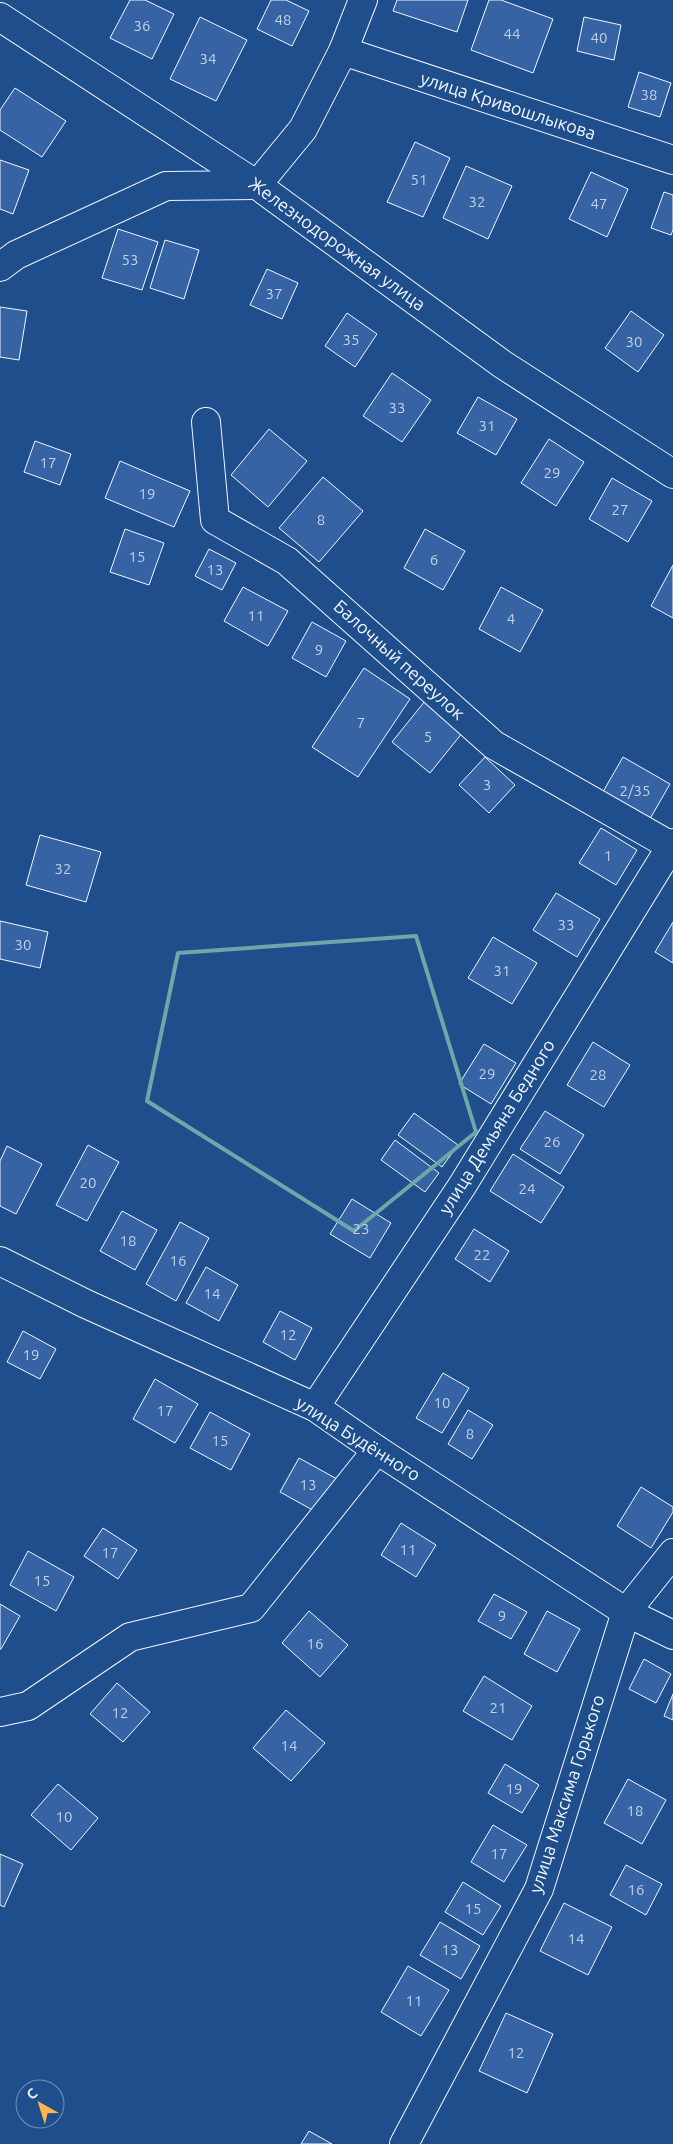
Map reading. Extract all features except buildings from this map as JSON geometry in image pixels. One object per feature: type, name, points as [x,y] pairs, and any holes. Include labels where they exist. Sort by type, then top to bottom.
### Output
[{"type":"street","points":[[0,267],[16,255],[166,186],[256,185],[303,129],[343,51],[363,0]]},
{"type":"street","name":"Железнодорожная улица","points":[[0,17],[256,185],[502,364],[673,474]]},
{"type":"street","name":"улица Кривошлыкова","points":[[343,51],[673,160]]},
{"type":"street","name":"Балочный переулок","points":[[206,422],[215,520],[288,561],[494,746],[672,844]]},
{"type":"street","name":"улица Демьяна Бедного","points":[[315,1407],[462,1186],[672,844]]},
{"type":"street","name":"улица Будённого","points":[[0,1261],[86,1304],[315,1407],[376,1450],[626,1612],[673,1635]]},
{"type":"street","points":[[0,1712],[28,1706],[130,1637],[251,1608],[376,1450]]},
{"type":"street","name":"улица Максима Горького","points":[[404,2144],[538,1889],[626,1612],[673,1553]]},
{"type":"highlighted area","points":[[416,936],[476,1132],[354,1231],[147,1101],[178,953]]}]
